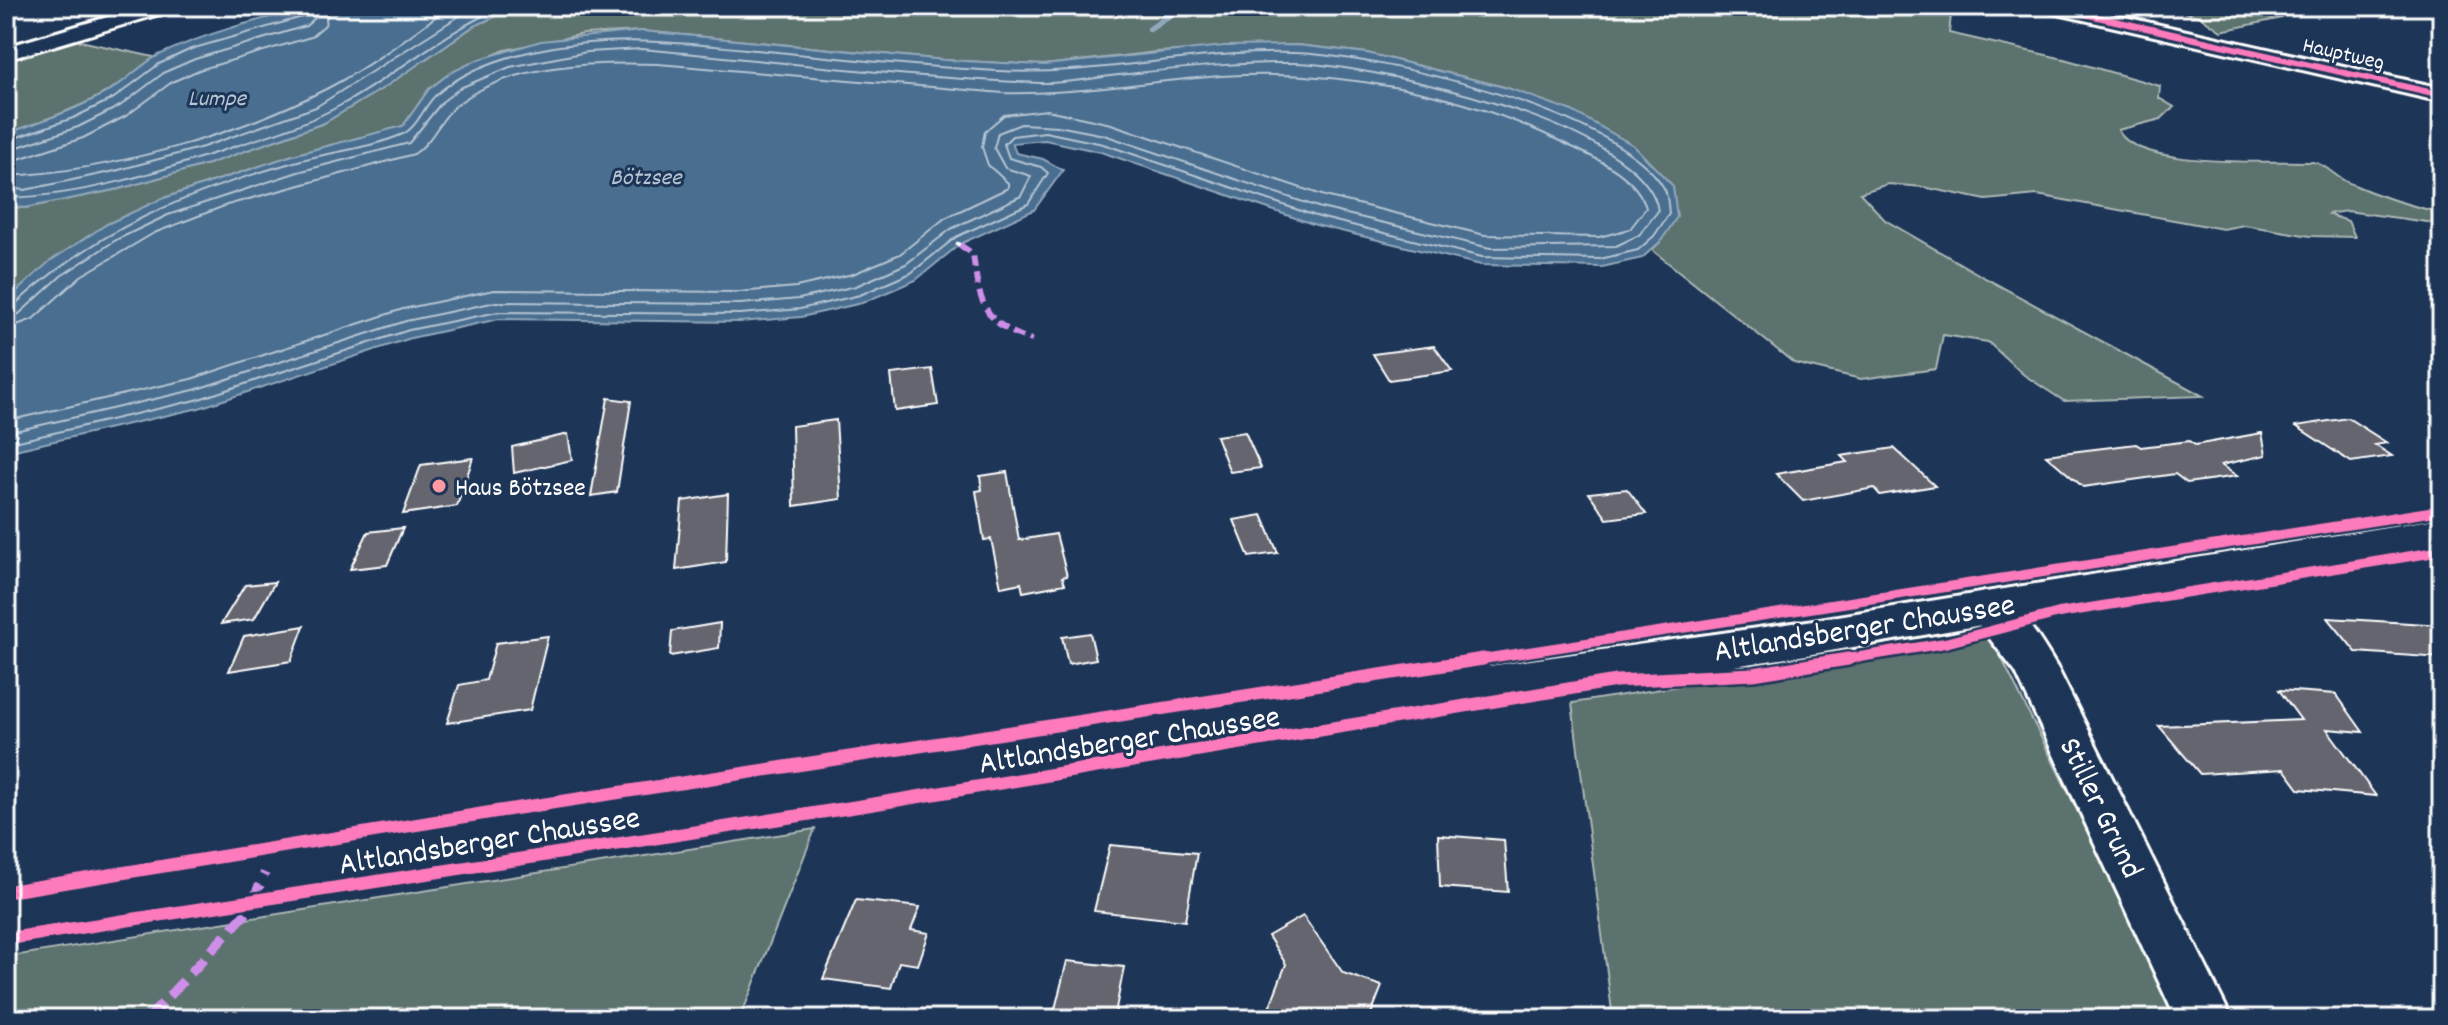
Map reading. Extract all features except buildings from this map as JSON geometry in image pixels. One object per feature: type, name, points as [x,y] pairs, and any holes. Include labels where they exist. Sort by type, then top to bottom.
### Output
[{"type":"main road","name":"Altlandsberger Chaussee","points":[[6,916],[1108,740],[1807,638],[2442,532]]},
{"type":"street","points":[[6,54],[166,6]]},
{"type":"street","name":"Hauptweg","points":[[2049,6],[2442,95]]},
{"type":"street","name":"Stiller Grund","points":[[1986,606],[2010,631],[2036,669],[2204,1019]]},
{"type":"green space","points":[[520,6],[1952,6],[1949,33],[2064,59],[2160,86],[2159,98],[2174,107],[2161,119],[2118,130],[2130,143],[2151,152],[2177,157],[2317,163],[2360,188],[2442,213],[2442,224],[2347,211],[2327,214],[2348,221],[2355,237],[2310,236],[2244,225],[2223,229],[2037,195],[1986,200],[1923,187],[1888,184],[1860,193],[1885,220],[2203,396],[2064,401],[2024,375],[1988,342],[1943,335],[1936,369],[1861,379],[1794,363],[1652,250],[1661,241],[1508,88],[1367,53],[1297,45],[1157,52],[1044,65],[945,60],[642,31],[584,34],[505,50],[450,73],[429,89],[403,126],[293,155],[161,199],[6,301],[6,206],[25,208],[119,189],[208,164],[324,123],[385,87],[474,26]]},
{"type":"green space","points":[[2163,6],[2278,6],[2282,18],[2221,31],[2201,17]]},
{"type":"green space","points":[[71,39],[154,57],[103,94],[6,134],[6,59]]},
{"type":"green space","points":[[1991,637],[2181,1019],[1613,1019],[1572,703]]},
{"type":"green space","points":[[815,829],[740,1019],[6,1019],[6,957]]},
{"type":"water","name":"Lumpe","points":[[313,6],[520,6],[474,26],[385,87],[324,123],[208,164],[119,189],[25,208],[6,206],[6,134],[97,98],[153,58],[196,39]]},
{"type":"water","name":"Bötzsee","points":[[642,31],[945,60],[1044,65],[1224,46],[1297,45],[1367,53],[1508,88],[1572,111],[1633,145],[1673,186],[1677,217],[1661,241],[1642,258],[1602,267],[1481,265],[1316,225],[1101,152],[1045,140],[1012,143],[1016,153],[1043,159],[1063,170],[1034,210],[960,244],[916,280],[862,303],[801,317],[740,322],[499,319],[411,338],[199,408],[6,452],[6,301],[50,261],[107,224],[161,199],[293,155],[403,126],[429,89],[450,73],[477,60],[541,41]]},
{"type":"waterway","points":[[1150,29],[1183,6]]},
{"type":"marked path","points":[[960,245],[973,254],[981,299],[993,320],[1002,328],[1032,340]]},
{"type":"marked path","points":[[148,1019],[249,910],[265,873]]},
{"type":"cycle path","points":[[2049,6],[2442,95]]},
{"type":"cycle path","points":[[6,892],[493,812],[2442,510]]},
{"type":"cycle path","points":[[6,939],[874,804],[1616,681],[1680,675],[1753,674],[1945,643],[2059,613],[2442,551]]},
{"type":"place","name":"Haus Bötzsee","points":[[439,486]]}]
